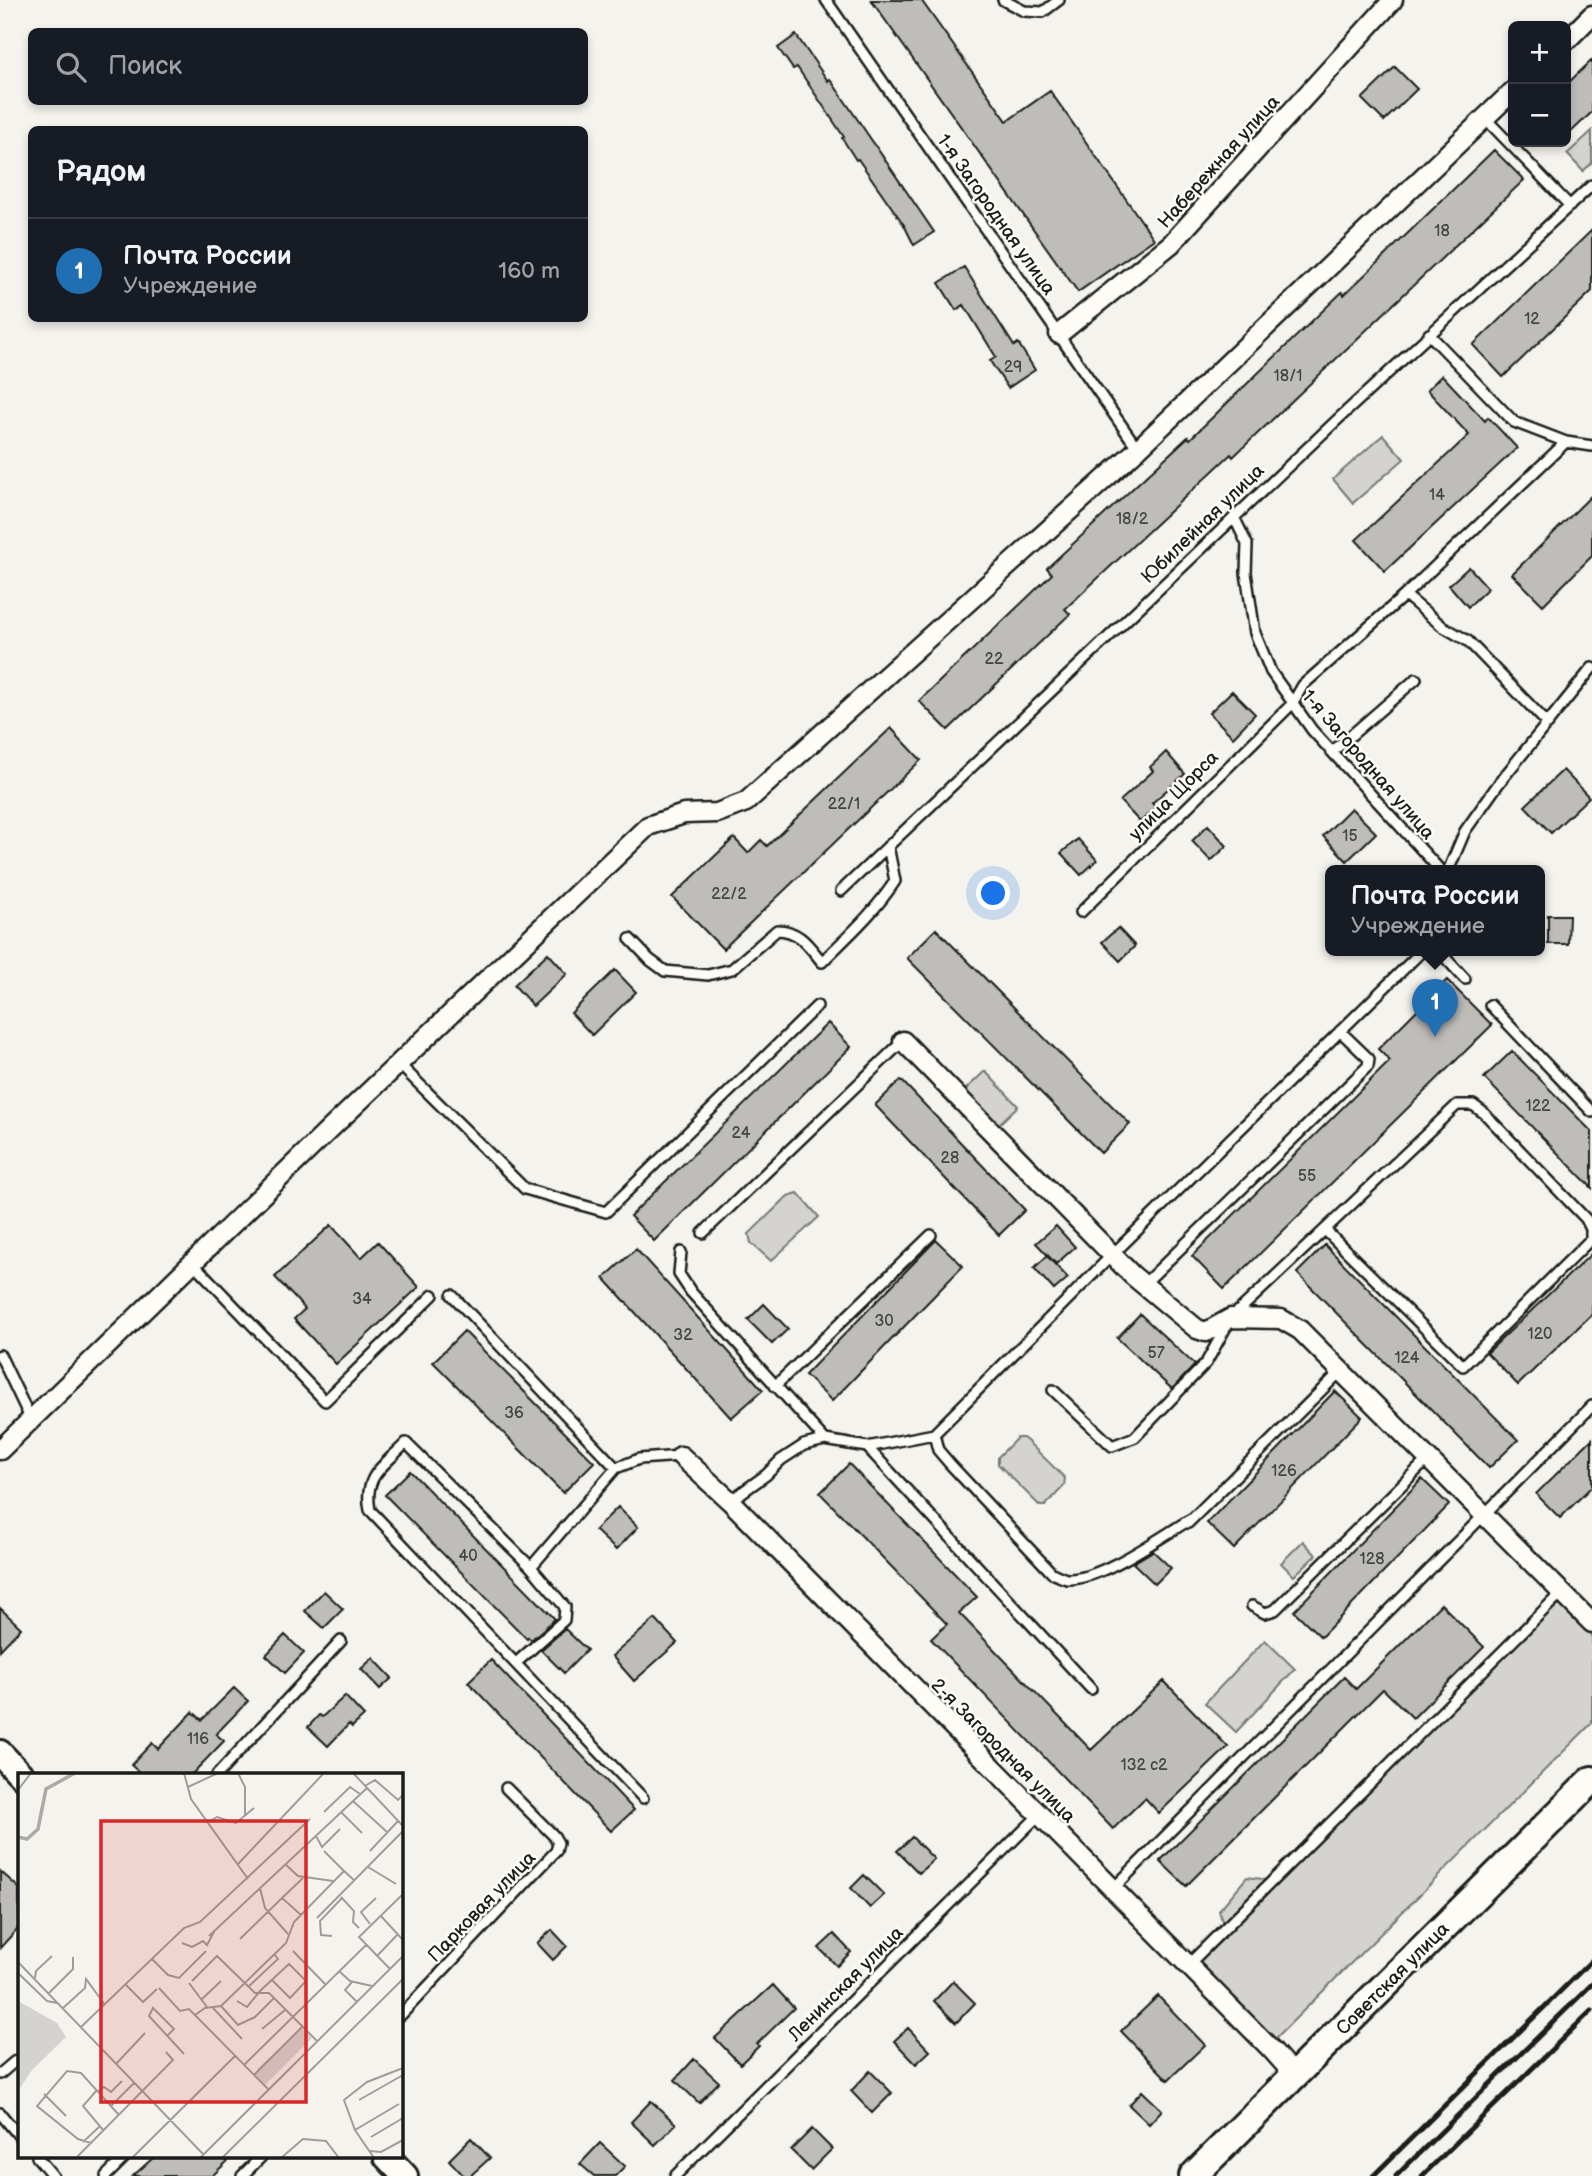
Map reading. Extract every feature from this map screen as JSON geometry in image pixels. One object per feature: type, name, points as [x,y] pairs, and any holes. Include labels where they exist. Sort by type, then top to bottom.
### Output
[{"type":"main road","points":[[0,1754],[19,1773]]},
{"type":"main road","name":"Советская улица","points":[[1193,2176],[1592,1780]]},
{"type":"main road","points":[[388,2158],[405,2176]]},
{"type":"street","name":"Набережная улица","points":[[1059,334],[1171,244],[1393,0]]},
{"type":"street","points":[[1571,36],[1592,15]]},
{"type":"street","points":[[0,1450],[192,1262],[648,826],[684,814],[717,813],[746,802],[1138,449],[1508,96]]},
{"type":"street","points":[[903,1041],[1112,1255],[1196,1329],[1206,1332],[1231,1318],[1281,1319],[1300,1330],[1592,1623]]},
{"type":"street","name":"2-я Загородная улица","points":[[681,1456],[730,1501],[1295,2076]]},
{"type":"lane","points":[[1003,0],[1024,10],[1043,12],[1059,0]]},
{"type":"lane","name":"1-я Загородная улица","points":[[831,2],[1138,449]]},
{"type":"lane","points":[[1485,118],[1570,206]]},
{"type":"lane","name":"Юбилейная улица","points":[[841,891],[1234,517],[1592,185]]},
{"type":"lane","points":[[1429,334],[1514,422],[1566,442],[1592,446]]},
{"type":"lane","name":"улица Щорса","points":[[1081,912],[1292,704],[1303,685],[1405,595],[1566,442]]},
{"type":"lane","name":"1-я Загородная улица","points":[[1234,517],[1247,544],[1246,573],[1255,633],[1271,672],[1292,704],[1332,752],[1436,865]]},
{"type":"lane","points":[[1405,595],[1442,626],[1468,641],[1548,724]]},
{"type":"lane","points":[[1451,865],[1465,831],[1499,783],[1592,668]]},
{"type":"lane","points":[[1332,752],[1416,679]]},
{"type":"lane","points":[[630,939],[665,971],[708,975],[732,969],[778,930],[789,930],[803,940],[822,962],[863,922],[895,881],[888,846]]},
{"type":"lane","points":[[730,1501],[804,1445],[825,1440],[867,1447],[934,1434],[1417,956]]},
{"type":"lane","points":[[1443,956],[1465,978]]},
{"type":"lane","points":[[1490,1005],[1592,1112]]},
{"type":"lane","points":[[399,1064],[525,1189],[607,1212],[817,1006]]},
{"type":"lane","points":[[1143,1285],[1368,1066],[1369,1059],[1340,1031]]},
{"type":"lane","points":[[703,1233],[903,1041]]},
{"type":"lane","points":[[1054,1390],[1112,1446],[1135,1437],[1206,1363],[1231,1318],[1457,1105],[1473,1105],[1484,1113],[1586,1219],[1591,1229],[1591,1239],[1463,1366],[1325,1230]]},
{"type":"lane","points":[[775,1385],[931,1235]]},
{"type":"lane","points":[[681,1252],[679,1274],[691,1292],[825,1440]]},
{"type":"lane","points":[[192,1262],[325,1401],[433,1295]]},
{"type":"lane","points":[[452,1295],[616,1468]]},
{"type":"lane","points":[[0,1355],[31,1420]]},
{"type":"lane","points":[[934,1434],[938,1450],[1052,1573],[1065,1579],[1079,1578],[1109,1568],[1189,1522],[1341,1371]]},
{"type":"lane","points":[[1112,1889],[1333,1670],[1592,1406]]},
{"type":"lane","points":[[516,1663],[564,1619],[565,1607],[531,1567],[406,1443],[372,1478],[368,1497],[370,1510],[643,1798]]},
{"type":"lane","points":[[867,1447],[1091,1689]]},
{"type":"lane","points":[[531,1567],[616,1468],[639,1459],[681,1456]]},
{"type":"lane","points":[[1252,1606],[1265,1613],[1275,1610],[1428,1459]]},
{"type":"lane","points":[[1187,1966],[1561,1593]]},
{"type":"lane","points":[[219,1773],[341,1641]]},
{"type":"lane","name":"Парковая улица","points":[[402,2014],[556,1852],[558,1843],[554,1836],[506,1788]]},
{"type":"lane","name":"Ленинская улица","points":[[675,2176],[1039,1815]]},
{"type":"lane","points":[[0,2074],[18,2060]]},
{"type":"lane","points":[[0,2113],[18,2135]]},
{"type":"lane","points":[[38,2158],[53,2176]]},
{"type":"lane","points":[[106,2176],[124,2158]]},
{"type":"lane","points":[[242,2176],[260,2158]]},
{"type":"shaded area","points":[[1592,131],[1592,163],[1583,171],[1567,154]]},
{"type":"shaded area","points":[[1383,435],[1404,459],[1353,503],[1333,479]]},
{"type":"shaded area","points":[[985,1071],[1018,1106],[998,1125],[965,1090]]},
{"type":"shaded area","points":[[798,1193],[819,1217],[771,1261],[751,1243],[749,1234],[788,1196]]},
{"type":"shaded area","points":[[1017,1438],[1027,1441],[1065,1478],[1064,1486],[1045,1506],[1040,1506],[998,1464],[998,1457]]},
{"type":"shaded area","points":[[1303,1541],[1316,1555],[1294,1576],[1281,1563]]},
{"type":"shaded area","points":[[1561,1600],[1592,1631],[1592,1723],[1273,2041],[1197,1964],[1226,1936],[1219,1910],[1247,1877],[1262,1879],[1274,1887],[1504,1656],[1514,1633],[1537,1624]]},
{"type":"shaded area","points":[[1265,1640],[1295,1669],[1236,1732],[1205,1703]]},
{"type":"building","points":[[871,0],[921,0],[1007,121],[1050,91],[1154,239],[1078,292]]},
{"type":"building","points":[[796,35],[828,81],[830,79],[934,232],[914,245],[904,225],[858,159],[856,160],[842,138],[844,137],[797,67],[793,69],[778,48]]},
{"type":"building","points":[[1592,60],[1592,112],[1571,132],[1571,84],[1571,80]]},
{"type":"building","points":[[1395,67],[1417,89],[1384,121],[1362,99]]},
{"type":"building","points":[[1494,150],[1524,180],[1233,457],[1231,454],[1065,609],[1070,614],[948,730],[919,701],[1052,574],[1047,568],[1188,437],[1190,439],[1342,292],[1344,295]]},
{"type":"building","points":[[1592,230],[1592,291],[1503,377],[1473,345]]},
{"type":"building","points":[[964,267],[1014,346],[1018,343],[1035,370],[1008,388],[990,361],[996,357],[964,305],[956,310],[939,283]]},
{"type":"building","points":[[1442,375],[1485,421],[1488,417],[1517,448],[1385,571],[1356,540],[1469,435],[1427,390]]},
{"type":"building","points":[[1592,495],[1592,556],[1543,605],[1512,574]]},
{"type":"building","points":[[1469,567],[1488,588],[1468,607],[1449,585]]},
{"type":"building","points":[[1232,691],[1255,714],[1233,737],[1209,713]]},
{"type":"building","points":[[891,728],[921,760],[723,949],[672,897],[734,838],[748,853],[761,840],[767,846]]},
{"type":"building","points":[[1166,752],[1185,774],[1152,803],[1156,808],[1140,822],[1120,801],[1153,771],[1150,767]]},
{"type":"building","points":[[1563,770],[1589,797],[1551,833],[1525,806]]},
{"type":"building","points":[[1351,808],[1376,833],[1347,861],[1323,836]]},
{"type":"building","points":[[1208,825],[1227,846],[1211,861],[1192,841]]},
{"type":"building","points":[[1078,839],[1097,860],[1081,875],[1061,853]]},
{"type":"building","points":[[1548,915],[1569,915],[1568,944],[1548,944]]},
{"type":"building","points":[[1118,928],[1135,946],[1120,961],[1102,942]]},
{"type":"building","points":[[936,929],[1130,1124],[1101,1153],[907,958]]},
{"type":"building","points":[[548,953],[567,974],[533,1006],[514,985]]},
{"type":"building","points":[[615,970],[636,992],[592,1035],[571,1013]]},
{"type":"building","points":[[1447,980],[1492,1025],[1224,1289],[1192,1256],[1390,1061],[1378,1049]]},
{"type":"building","points":[[828,1023],[851,1047],[654,1241],[630,1216]]},
{"type":"building","points":[[1512,1051],[1592,1132],[1592,1188],[1484,1078]]},
{"type":"building","points":[[901,1080],[1025,1210],[999,1235],[875,1105]]},
{"type":"building","points":[[331,1225],[361,1258],[378,1242],[419,1287],[336,1364],[294,1319],[305,1309],[275,1277]]},
{"type":"building","points":[[1056,1226],[1075,1247],[1056,1264],[1036,1243]]},
{"type":"building","points":[[936,1240],[963,1266],[832,1401],[805,1375]]},
{"type":"building","points":[[1325,1245],[1518,1440],[1489,1468],[1297,1273]]},
{"type":"building","points":[[636,1249],[763,1390],[731,1418],[604,1278]]},
{"type":"building","points":[[1592,1253],[1592,1314],[1518,1385],[1487,1353]]},
{"type":"building","points":[[1047,1256],[1068,1278],[1054,1290],[1034,1268]]},
{"type":"building","points":[[764,1304],[788,1329],[772,1344],[748,1320]]},
{"type":"building","points":[[1140,1314],[1195,1365],[1172,1389],[1117,1338]]},
{"type":"building","points":[[464,1331],[594,1462],[563,1493],[433,1362]]},
{"type":"building","points":[[1335,1391],[1362,1417],[1234,1549],[1207,1523]]},
{"type":"building","points":[[1592,1439],[1592,1486],[1560,1518],[1536,1494]]},
{"type":"building","points":[[849,1464],[977,1597],[959,1613],[1091,1750],[1164,1681],[1228,1747],[1159,1813],[1145,1798],[1113,1829],[931,1639],[947,1624],[820,1493]]},
{"type":"building","points":[[410,1471],[555,1619],[531,1640],[528,1637],[527,1639],[385,1495]]},
{"type":"building","points":[[1422,1479],[1449,1505],[1321,1637],[1294,1611]]},
{"type":"building","points":[[618,1507],[638,1527],[616,1550],[595,1530]]},
{"type":"building","points":[[1153,1551],[1171,1568],[1155,1584],[1133,1563]]},
{"type":"building","points":[[324,1591],[343,1609],[324,1628],[305,1611]]},
{"type":"building","points":[[1441,1604],[1484,1647],[1413,1718],[1383,1689],[1186,1886],[1160,1861],[1344,1677],[1356,1689]]},
{"type":"building","points":[[0,1608],[21,1628],[0,1650]]},
{"type":"building","points":[[655,1619],[677,1643],[634,1681],[612,1656]]},
{"type":"building","points":[[565,1629],[587,1650],[564,1673],[541,1650]]},
{"type":"building","points":[[285,1635],[304,1653],[285,1673],[266,1655]]},
{"type":"building","points":[[373,1658],[392,1678],[380,1689],[361,1669]]},
{"type":"building","points":[[491,1660],[634,1810],[611,1831],[468,1682]]},
{"type":"building","points":[[234,1688],[248,1701],[216,1734],[224,1741],[193,1773],[140,1773],[131,1765],[152,1743],[158,1749],[193,1712],[202,1720]]},
{"type":"building","points":[[345,1696],[364,1716],[352,1727],[349,1724],[328,1746],[308,1727],[319,1715],[322,1717]]},
{"type":"building","points":[[912,1837],[934,1859],[919,1873],[897,1851]]},
{"type":"building","points":[[0,1871],[18,1887],[18,1928],[0,1948]]},
{"type":"building","points":[[864,1875],[884,1895],[870,1908],[851,1888]]},
{"type":"building","points":[[552,1930],[567,1946],[553,1960],[537,1943]]},
{"type":"building","points":[[834,1934],[851,1952],[837,1966],[819,1948]]},
{"type":"building","points":[[953,1981],[975,2003],[956,2023],[934,2001]]},
{"type":"building","points":[[773,1985],[794,2008],[740,2064],[715,2038]]},
{"type":"building","points":[[1158,1996],[1205,2045],[1168,2080],[1121,2031]]},
{"type":"building","points":[[908,2028],[930,2051],[916,2064],[894,2041]]},
{"type":"building","points":[[694,2059],[719,2082],[699,2103],[675,2080]]},
{"type":"building","points":[[870,2071],[892,2093],[872,2113],[851,2091]]},
{"type":"building","points":[[1142,2091],[1162,2110],[1149,2124],[1129,2105]]},
{"type":"building","points":[[651,2101],[676,2124],[655,2145],[631,2122]]},
{"type":"building","points":[[812,2129],[832,2149],[811,2170],[791,2150]]},
{"type":"building","points":[[471,2138],[490,2158],[470,2176],[464,2176],[449,2160]]},
{"type":"building","points":[[600,2143],[625,2166],[615,2176],[594,2176],[580,2164]]},
{"type":"building","points":[[153,2158],[231,2158],[212,2176],[133,2176]]},
{"type":"railway","points":[[1373,2176],[1592,1960]]},
{"type":"railway","points":[[1396,2176],[1592,1984]]},
{"type":"railway","points":[[1422,2176],[1592,2010]]},
{"type":"place","name":"Почта России","points":[[1435,1037]]}]
